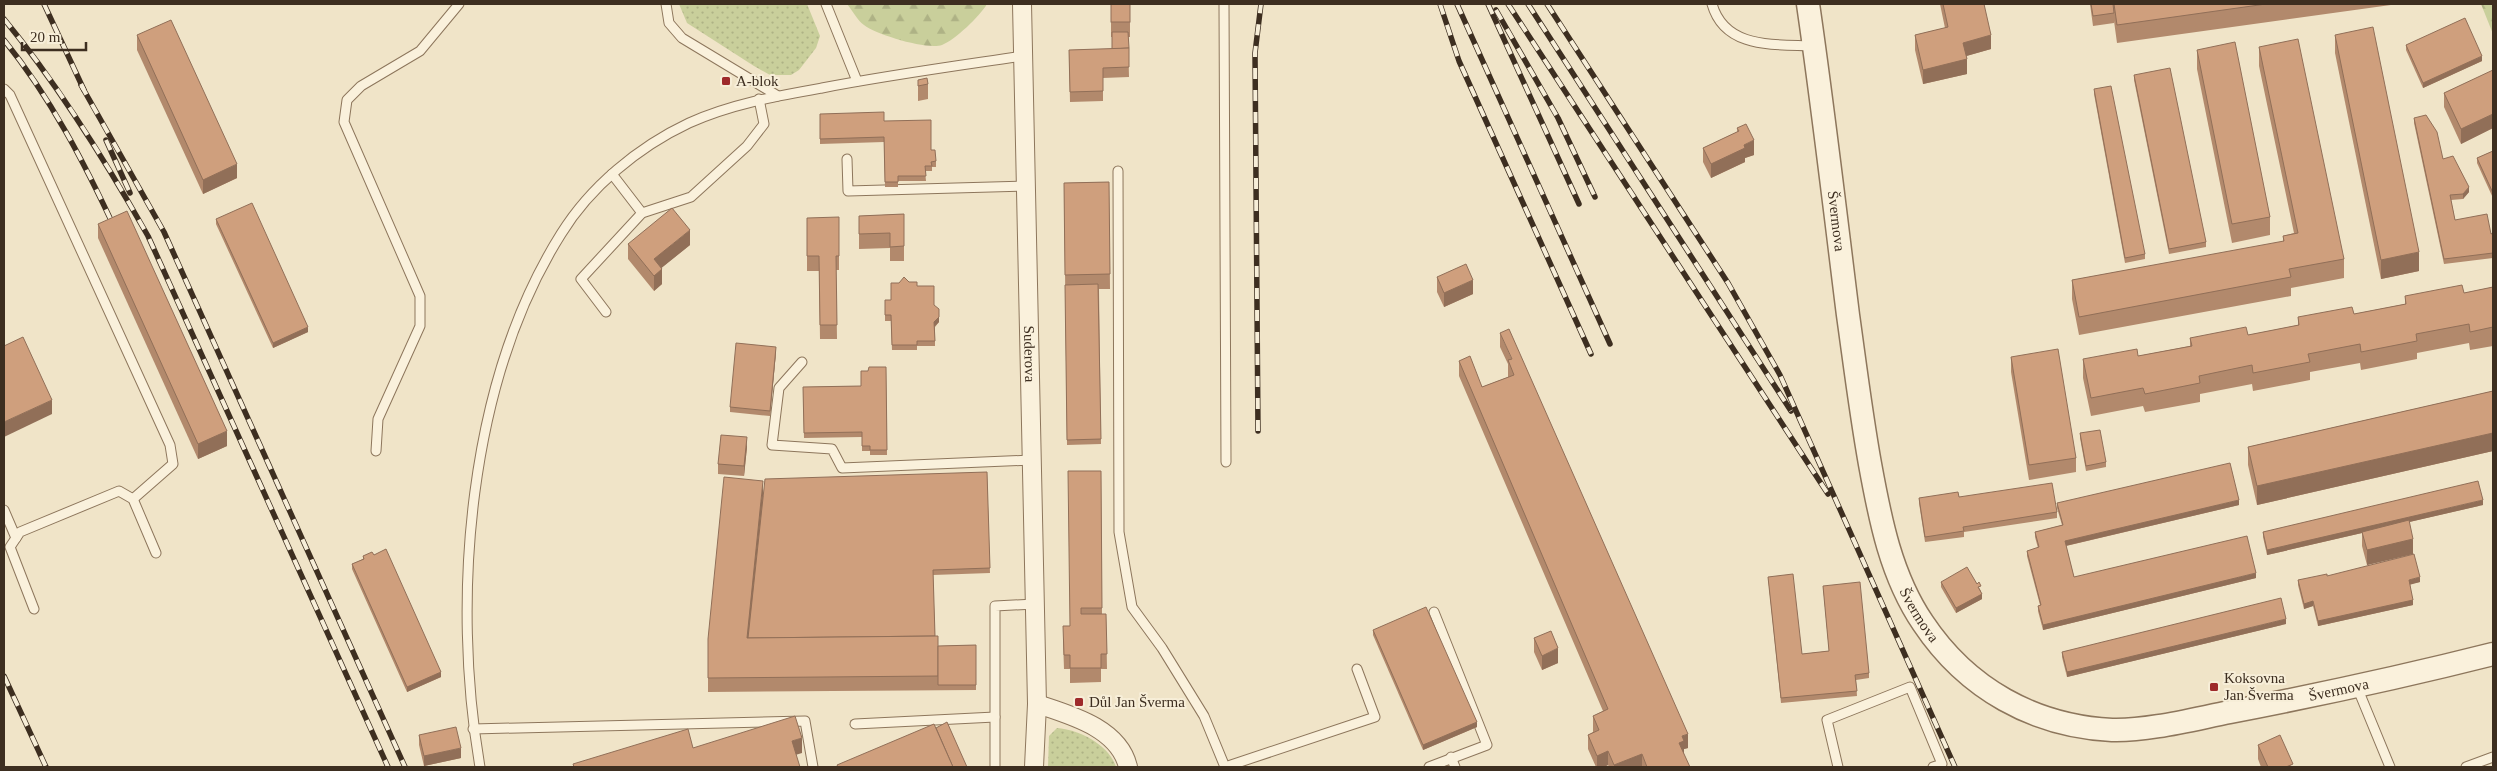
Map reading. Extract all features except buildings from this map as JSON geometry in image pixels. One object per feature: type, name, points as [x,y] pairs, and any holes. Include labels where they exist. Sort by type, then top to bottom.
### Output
[{"type":"street","name":"Suderova","points":[[1022,4],[1037,704],[1034,767]]},
{"type":"street","name":"Švermova","points":[[1808,4],[1859,402],[1881,524],[1902,582],[1921,622],[1946,654],[1973,679],[1999,698],[2033,715],[2068,724],[2114,730],[2166,724],[2357,687],[2493,654]]},
{"type":"street","points":[[1037,704],[1072,716],[1111,738],[1122,752],[1128,767]]},
{"type":"lane","points":[[376,451],[378,418],[420,326],[420,296],[344,122],[347,100],[361,86],[420,52],[459,4]]},
{"type":"lane","points":[[666,4],[669,23],[682,38],[778,96]]},
{"type":"lane","points":[[826,4],[857,81]]},
{"type":"lane","points":[[1224,4],[1226,462]]},
{"type":"lane","points":[[1712,4],[1719,21],[1743,39],[1754,43],[1814,46]]},
{"type":"lane","points":[[480,767],[473,729],[467,662],[469,554],[478,473],[490,403],[512,335],[531,290],[561,234],[587,200],[612,174],[651,144],[686,124],[759,100],[778,96],[857,81],[1023,56]]},
{"type":"lane","points":[[4,89],[10,95],[170,444],[173,464],[133,499]]},
{"type":"lane","points":[[606,312],[581,279],[642,214],[691,197],[747,146],[764,124],[759,100]]},
{"type":"lane","points":[[847,159],[848,191],[1026,186]]},
{"type":"lane","points":[[1118,171],[1118,532],[1132,608],[1162,648],[1204,716],[1225,767],[1375,717],[1357,669]]},
{"type":"lane","points":[[612,174],[642,214]]},
{"type":"lane","points":[[802,362],[780,388],[772,445],[832,450],[842,468],[1032,460]]},
{"type":"lane","points":[[34,609],[10,547],[20,532],[119,491],[133,499],[156,553]]},
{"type":"lane","points":[[4,510],[16,538]]},
{"type":"lane","points":[[994,767],[996,606],[1035,604]]},
{"type":"lane","points":[[1429,767],[1486,745],[1434,612]]},
{"type":"lane","points":[[1838,767],[1827,720],[1910,687],[1942,764],[1933,767]]},
{"type":"lane","points":[[2357,687],[2390,767]]},
{"type":"lane","points":[[855,724],[995,718]]},
{"type":"lane","points":[[473,729],[806,721],[813,767]]},
{"type":"lane","points":[[1451,757],[1455,767]]},
{"type":"lane","points":[[2466,767],[2493,757]]},
{"type":"green space","points":[[679,4],[807,4],[820,36],[816,48],[799,70],[791,75],[770,75],[687,23]]},
{"type":"green space","points":[[847,4],[987,4],[979,15],[960,33],[942,45],[935,46],[902,41],[870,29],[860,21]]},
{"type":"green space","points":[[2481,4],[2493,4],[2493,34]]},
{"type":"green space","points":[[1057,728],[1084,735],[1093,740],[1107,752],[1116,767],[1048,767],[1049,736]]},
{"type":"railway","points":[[44,4],[84,90]]},
{"type":"railway","points":[[1258,431],[1255,53],[1261,4]]},
{"type":"railway","points":[[1440,4],[1459,61],[1591,354]]},
{"type":"railway","points":[[1457,4],[1610,344]]},
{"type":"railway","points":[[1488,4],[1579,204]]},
{"type":"railway","points":[[1508,4],[1828,494]]},
{"type":"railway","points":[[1528,4],[1791,411]]},
{"type":"railway","points":[[1547,4],[1728,283],[1780,375],[1955,767]]},
{"type":"railway","points":[[1496,10],[1558,118],[1595,197]]},
{"type":"railway","points":[[4,19],[44,70],[80,124],[148,236],[388,767]]},
{"type":"railway","points":[[4,40],[52,108],[92,181],[116,231]]},
{"type":"railway","points":[[81,85],[164,232],[405,767]]},
{"type":"railway","points":[[106,140],[130,193]]},
{"type":"railway","points":[[4,676],[46,767]]},
{"type":"place","name":"A-blok","points":[[726,81]]},
{"type":"place","name":"Koksovna Jan Šverma","points":[[2214,687]]},
{"type":"place","name":"Důl Jan Šverma","points":[[1079,702]]}]
